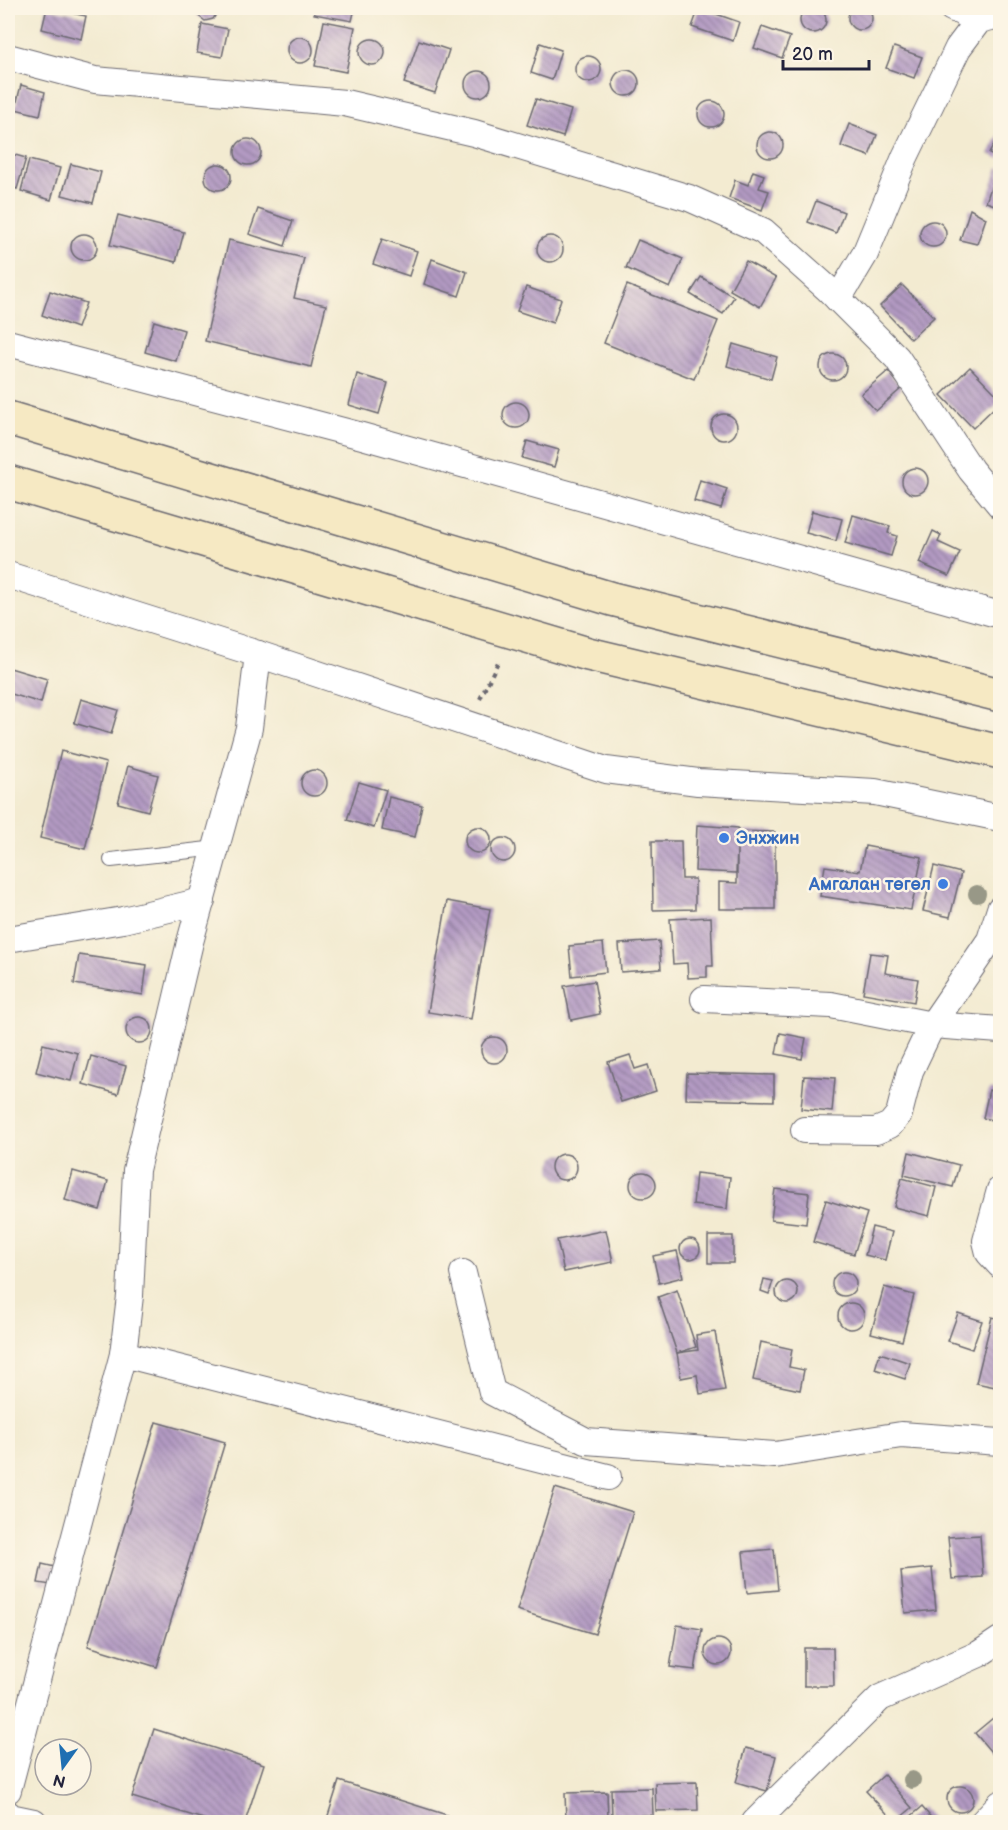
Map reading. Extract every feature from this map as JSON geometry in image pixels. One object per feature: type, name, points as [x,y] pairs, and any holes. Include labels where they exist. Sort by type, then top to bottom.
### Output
[{"type":"main road","points":[[8,418],[612,599],[1000,695]]},
{"type":"main road","points":[[8,482],[588,654],[1000,752]]},
{"type":"street","points":[[952,8],[990,17]]},
{"type":"street","points":[[838,298],[865,254],[905,157],[958,48],[990,17]]},
{"type":"street","points":[[8,57],[95,80],[345,103],[474,133],[689,198],[763,231],[838,298],[897,358],[971,470],[1000,506]]},
{"type":"street","points":[[8,343],[374,440],[1000,615]]},
{"type":"street","points":[[8,576],[258,654],[606,770],[698,782],[875,792],[1000,818]]},
{"type":"street","points":[[8,1790],[123,1354],[130,1296],[136,1170],[190,942],[249,728],[258,654]]},
{"type":"street","points":[[8,939],[123,920],[202,901]]},
{"type":"street","points":[[804,1130],[876,1131],[890,1125],[899,1113],[910,1071],[932,1024],[990,940],[1000,909]]},
{"type":"street","points":[[704,999],[831,1005],[932,1024],[1000,1030]]},
{"type":"street","points":[[1000,1190],[986,1241],[989,1253],[1000,1265]]},
{"type":"street","points":[[464,1273],[492,1392],[586,1441],[775,1455],[901,1435],[1000,1442]]},
{"type":"street","points":[[123,1354],[608,1477]]},
{"type":"street","points":[[755,1822],[880,1698],[979,1654],[1000,1640]]},
{"type":"street","points":[[983,1822],[1000,1804]]},
{"type":"street","points":[[8,1814],[10,1817],[34,1822]]},
{"type":"lane","points":[[111,860],[217,848]]},
{"type":"path","points":[[469,724],[512,632]]},
{"type":"building","points":[[860,6],[869,9],[872,18],[869,27],[860,30],[851,27],[848,18],[851,9]]},
{"type":"building","points":[[813,7],[822,11],[826,20],[822,29],[813,33],[804,29],[800,20],[804,11]]},
{"type":"building","points":[[47,8],[86,16],[81,39],[42,29]]},
{"type":"building","points":[[194,8],[219,8],[219,10],[213,19],[205,21],[196,14]]},
{"type":"building","points":[[315,8],[355,8],[352,21],[314,14]]},
{"type":"building","points":[[699,8],[739,22],[733,41],[692,27]]},
{"type":"building","points":[[324,21],[355,27],[346,72],[315,66]]},
{"type":"building","points":[[202,24],[228,29],[222,57],[197,53]]},
{"type":"building","points":[[762,27],[790,37],[782,58],[754,48]]},
{"type":"building","points":[[300,37],[309,41],[313,50],[309,59],[300,63],[291,59],[287,50],[291,41]]},
{"type":"building","points":[[372,39],[381,43],[385,52],[381,61],[372,65],[363,61],[359,52],[363,43]]},
{"type":"building","points":[[419,40],[449,50],[435,93],[404,83]]},
{"type":"building","points":[[540,43],[561,50],[552,80],[531,73]]},
{"type":"building","points":[[894,47],[922,57],[914,78],[886,68]]},
{"type":"building","points":[[588,56],[597,60],[601,69],[597,78],[588,82],[579,78],[575,69],[579,60]]},
{"type":"building","points":[[626,70],[635,74],[639,83],[635,92],[626,96],[617,92],[613,83],[617,74]]},
{"type":"building","points":[[478,71],[487,75],[491,84],[487,93],[478,97],[469,93],[465,84],[469,75]]},
{"type":"building","points":[[21,85],[45,92],[40,115],[15,109]]},
{"type":"building","points":[[536,99],[571,110],[563,137],[527,125]]},
{"type":"building","points":[[711,101],[720,105],[724,114],[720,123],[711,127],[702,123],[698,114],[702,105]]},
{"type":"building","points":[[849,124],[877,135],[869,156],[841,146]]},
{"type":"building","points":[[770,132],[779,136],[783,145],[779,154],[770,158],[761,154],[757,145],[761,136]]},
{"type":"building","points":[[1000,135],[1000,159],[989,154]]},
{"type":"building","points":[[248,139],[257,143],[261,152],[257,161],[248,165],[239,161],[235,152],[239,143]]},
{"type":"building","points":[[8,153],[26,158],[17,189],[8,186]]},
{"type":"building","points":[[29,160],[60,168],[51,200],[21,191]]},
{"type":"building","points":[[71,164],[101,172],[93,203],[62,195]]},
{"type":"building","points":[[218,164],[227,168],[231,177],[227,186],[218,190],[209,186],[205,177],[209,168]]},
{"type":"building","points":[[998,167],[1000,168],[1000,207],[986,202]]},
{"type":"building","points":[[753,171],[764,175],[759,188],[769,191],[762,210],[729,198],[735,180],[748,185]]},
{"type":"building","points":[[816,201],[844,212],[836,233],[808,222]]},
{"type":"building","points":[[258,209],[293,221],[285,246],[249,234]]},
{"type":"building","points":[[970,209],[986,218],[977,244],[960,240]]},
{"type":"building","points":[[118,215],[184,232],[176,262],[110,245]]},
{"type":"building","points":[[933,221],[942,225],[946,234],[942,243],[933,247],[924,243],[920,234],[924,225]]},
{"type":"building","points":[[84,234],[93,238],[97,247],[93,256],[84,260],[75,256],[71,247],[75,238]]},
{"type":"building","points":[[550,236],[559,240],[563,249],[559,258],[550,262],[541,258],[537,249],[541,240]]},
{"type":"building","points":[[382,239],[417,251],[409,276],[373,264]]},
{"type":"building","points":[[229,240],[304,258],[294,298],[326,305],[311,367],[205,341]]},
{"type":"building","points":[[638,240],[683,259],[670,288],[626,268]]},
{"type":"building","points":[[432,259],[467,272],[459,296],[424,284]]},
{"type":"building","points":[[746,261],[776,278],[760,307],[730,290]]},
{"type":"building","points":[[701,277],[734,297],[723,314],[690,294]]},
{"type":"building","points":[[627,285],[718,321],[694,379],[604,343]]},
{"type":"building","points":[[902,285],[934,317],[911,339],[880,306]]},
{"type":"building","points":[[526,287],[561,299],[553,323],[517,311]]},
{"type":"building","points":[[50,291],[86,303],[77,328],[42,315]]},
{"type":"building","points":[[154,321],[184,330],[176,361],[145,352]]},
{"type":"building","points":[[733,344],[777,357],[771,379],[727,366]]},
{"type":"building","points":[[833,354],[842,358],[846,367],[842,376],[833,380],[824,376],[820,367],[824,358]]},
{"type":"building","points":[[970,367],[1000,398],[1000,402],[973,428],[941,395]]},
{"type":"building","points":[[888,371],[902,388],[876,411],[861,394]]},
{"type":"building","points":[[357,374],[388,383],[379,414],[349,405]]},
{"type":"building","points":[[516,402],[525,406],[529,415],[525,424],[516,428],[507,424],[503,415],[507,406]]},
{"type":"building","points":[[724,414],[733,418],[737,427],[733,436],[724,440],[715,436],[711,427],[715,418]]},
{"type":"building","points":[[527,441],[559,450],[554,467],[522,458]]},
{"type":"building","points":[[915,468],[924,472],[928,481],[924,490],[915,494],[906,490],[902,481],[906,472]]},
{"type":"building","points":[[700,480],[727,489],[721,509],[694,501]]},
{"type":"building","points":[[812,511],[842,519],[836,541],[806,533]]},
{"type":"building","points":[[853,515],[890,526],[888,533],[897,536],[891,556],[845,543]]},
{"type":"building","points":[[933,531],[941,535],[938,542],[960,552],[949,576],[919,563]]},
{"type":"building","points":[[10,668],[47,679],[41,703],[8,693]]},
{"type":"building","points":[[81,699],[118,710],[111,734],[74,723]]},
{"type":"building","points":[[61,751],[106,763],[85,849],[40,838]]},
{"type":"building","points":[[128,766],[158,775],[148,811],[118,803]]},
{"type":"building","points":[[314,770],[323,774],[327,783],[323,792],[314,796],[305,792],[301,783],[305,774]]},
{"type":"building","points":[[359,782],[386,790],[374,828],[347,820]]},
{"type":"building","points":[[389,797],[422,805],[415,837],[382,830]]},
{"type":"building","points":[[697,825],[738,828],[738,831],[775,832],[775,909],[719,909],[719,882],[737,883],[737,849],[736,873],[695,871]]},
{"type":"building","points":[[478,827],[487,831],[491,840],[487,849],[478,853],[469,849],[465,840],[469,831]]},
{"type":"building","points":[[503,838],[512,841],[515,850],[512,859],[503,862],[494,859],[491,850],[494,841]]},
{"type":"building","points":[[652,841],[681,841],[682,879],[695,879],[695,909],[653,910]]},
{"type":"building","points":[[865,846],[922,857],[911,910],[820,896],[825,866],[860,871]]},
{"type":"building","points":[[934,866],[961,873],[950,917],[923,911]]},
{"type":"building","points":[[447,901],[490,909],[471,1019],[428,1012]]},
{"type":"building","points":[[711,917],[713,966],[707,966],[707,977],[688,978],[687,963],[673,964],[670,919]]},
{"type":"building","points":[[659,941],[661,969],[621,972],[619,944]]},
{"type":"building","points":[[603,943],[606,972],[572,976],[569,946]]},
{"type":"building","points":[[870,953],[888,955],[885,973],[918,979],[914,1002],[863,993]]},
{"type":"building","points":[[79,955],[147,965],[143,995],[74,984]]},
{"type":"building","points":[[594,981],[600,1014],[571,1020],[564,986]]},
{"type":"building","points":[[139,1017],[148,1021],[152,1030],[148,1039],[139,1043],[130,1039],[126,1030],[130,1021]]},
{"type":"building","points":[[780,1033],[806,1038],[802,1059],[776,1054]]},
{"type":"building","points":[[494,1037],[503,1041],[507,1050],[503,1059],[494,1063],[485,1059],[481,1050],[485,1041]]},
{"type":"building","points":[[43,1044],[78,1053],[71,1081],[36,1072]]},
{"type":"building","points":[[630,1055],[635,1069],[648,1065],[656,1091],[621,1102],[608,1062]]},
{"type":"building","points":[[91,1056],[126,1066],[118,1094],[83,1084]]},
{"type":"building","points":[[687,1073],[774,1075],[774,1101],[686,1099]]},
{"type":"building","points":[[804,1076],[835,1078],[832,1112],[801,1109]]},
{"type":"building","points":[[989,1090],[999,1093],[992,1120],[983,1118]]},
{"type":"building","points":[[909,1152],[959,1165],[953,1187],[904,1175]]},
{"type":"building","points":[[564,1154],[573,1158],[577,1167],[573,1176],[564,1180],[555,1176],[551,1167],[555,1158]]},
{"type":"building","points":[[73,1171],[108,1181],[100,1210],[65,1200]]},
{"type":"building","points":[[643,1172],[652,1176],[656,1185],[652,1194],[643,1198],[634,1194],[630,1185],[634,1176]]},
{"type":"building","points":[[696,1173],[730,1177],[727,1209],[693,1205]]},
{"type":"building","points":[[902,1178],[936,1187],[929,1216],[894,1207]]},
{"type":"building","points":[[775,1189],[809,1193],[806,1224],[771,1220]]},
{"type":"building","points":[[826,1200],[867,1213],[854,1254],[813,1242]]},
{"type":"building","points":[[872,1227],[892,1232],[885,1260],[865,1255]]},
{"type":"building","points":[[606,1230],[613,1262],[564,1272],[557,1240]]},
{"type":"building","points":[[708,1236],[733,1236],[733,1263],[708,1263]]},
{"type":"building","points":[[690,1239],[697,1242],[700,1249],[697,1256],[690,1259],[683,1256],[680,1249],[683,1242]]},
{"type":"building","points":[[677,1251],[683,1277],[659,1283],[653,1256]]},
{"type":"building","points":[[839,1272],[849,1272],[856,1279],[856,1289],[849,1296],[839,1296],[832,1289],[832,1279]]},
{"type":"building","points":[[764,1279],[773,1281],[769,1294],[761,1291]]},
{"type":"building","points":[[787,1281],[795,1284],[798,1292],[795,1300],[787,1303],[779,1300],[776,1292],[779,1284]]},
{"type":"building","points":[[884,1287],[914,1295],[902,1341],[871,1333]]},
{"type":"building","points":[[677,1290],[696,1347],[677,1353],[658,1297]]},
{"type":"building","points":[[851,1303],[860,1307],[864,1316],[860,1325],[851,1329],[842,1325],[838,1316],[842,1307]]},
{"type":"building","points":[[958,1313],[982,1321],[972,1349],[948,1341]]},
{"type":"building","points":[[992,1317],[1000,1319],[1000,1388],[976,1383]]},
{"type":"building","points":[[715,1332],[725,1390],[700,1394],[697,1375],[681,1378],[677,1353],[698,1350],[696,1335]]},
{"type":"building","points":[[761,1342],[792,1349],[789,1367],[804,1370],[800,1390],[753,1380]]},
{"type":"building","points":[[880,1353],[910,1363],[905,1379],[875,1369]]},
{"type":"building","points":[[156,1422],[225,1442],[157,1667],[88,1646]]},
{"type":"building","points":[[555,1488],[633,1512],[595,1634],[517,1610]]},
{"type":"building","points":[[980,1535],[983,1577],[952,1579],[948,1537]]},
{"type":"building","points":[[774,1549],[778,1590],[747,1593],[743,1552]]},
{"type":"building","points":[[42,1564],[55,1567],[51,1585],[38,1583]]},
{"type":"building","points":[[932,1568],[936,1610],[905,1613],[901,1571]]},
{"type":"building","points":[[677,1625],[702,1629],[695,1670],[670,1667]]},
{"type":"building","points":[[718,1639],[727,1643],[731,1652],[727,1661],[718,1665],[709,1661],[705,1652],[709,1643]]},
{"type":"building","points":[[804,1648],[833,1648],[834,1686],[804,1686]]},
{"type":"building","points":[[993,1718],[1000,1727],[1000,1755],[996,1758],[975,1733]]},
{"type":"building","points":[[154,1729],[264,1764],[245,1822],[213,1822],[132,1797]]},
{"type":"building","points":[[746,1748],[776,1756],[767,1791],[736,1782]]},
{"type":"building","points":[[884,1775],[912,1808],[895,1822],[866,1791]]},
{"type":"building","points":[[339,1781],[450,1816],[448,1822],[326,1822]]},
{"type":"building","points":[[697,1782],[698,1810],[656,1811],[655,1783]]},
{"type":"building","points":[[960,1786],[969,1790],[973,1799],[969,1808],[960,1812],[951,1808],[947,1799],[951,1790]]},
{"type":"building","points":[[652,1788],[653,1815],[612,1816],[611,1789]]},
{"type":"building","points":[[607,1792],[608,1819],[566,1820],[565,1793]]},
{"type":"building","points":[[922,1807],[935,1822],[904,1822]]},
{"type":"place","name":"Энхжин","points":[[724,838]]},
{"type":"place","name":"Амгалан төгөл","points":[[943,884]]}]
